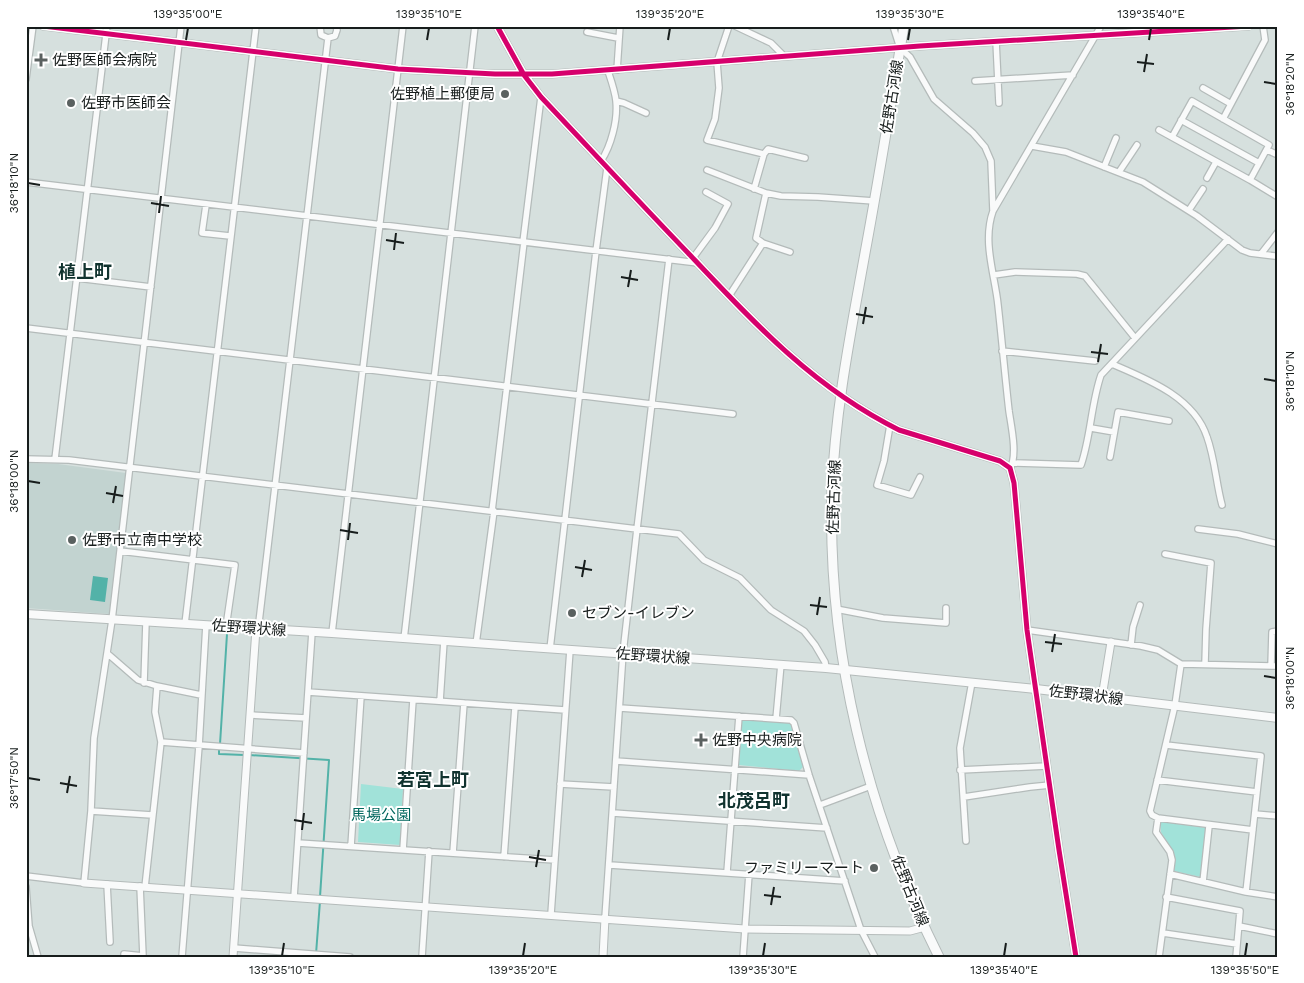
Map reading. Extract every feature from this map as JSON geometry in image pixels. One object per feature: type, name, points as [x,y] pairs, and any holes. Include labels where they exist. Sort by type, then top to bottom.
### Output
[{"type":"main road","name":"佐野古河線","points":[[904,26],[841,396],[832,489],[833,556],[836,609],[845,670],[852,711],[871,786],[885,829],[939,957]]},
{"type":"main road","name":"佐野環状線","points":[[26,614],[781,664],[972,682],[1278,718]]},
{"type":"street","points":[[26,79],[33,26]]},
{"type":"street","points":[[43,26],[107,30],[252,52],[398,69],[524,75],[617,70],[1096,34],[1248,26]]},
{"type":"street","points":[[84,882],[91,811],[94,738],[108,654],[181,26]]},
{"type":"street","points":[[185,624],[256,26]]},
{"type":"street","points":[[320,26],[322,35],[328,38],[335,36],[336,26]]},
{"type":"street","points":[[332,633],[403,26]]},
{"type":"street","points":[[404,638],[475,26]]},
{"type":"street","points":[[496,26],[524,75],[541,97],[695,261],[791,358],[841,396],[899,430],[1011,465],[1080,466],[1091,428],[1101,375],[1228,239]]},
{"type":"street","points":[[617,70],[620,26]]},
{"type":"street","points":[[728,26],[717,62],[719,88],[715,119],[707,140],[764,154]]},
{"type":"street","points":[[734,26],[772,43],[784,56]]},
{"type":"street","points":[[893,26],[900,48],[910,57],[934,99],[973,133],[985,147],[991,161],[993,212],[988,234],[1012,428],[1011,465],[1027,630],[1076,957]]},
{"type":"street","points":[[993,212],[1101,26]]},
{"type":"street","points":[[1223,119],[1265,40],[1263,26]]},
{"type":"street","points":[[55,460],[107,30]]},
{"type":"street","points":[[587,32],[618,38]]},
{"type":"street","points":[[233,957],[256,629],[259,622],[276,485],[328,38]]},
{"type":"street","points":[[996,41],[999,103]]},
{"type":"street","points":[[601,162],[608,152],[615,119],[616,101],[608,70]]},
{"type":"street","points":[[975,81],[1073,75]]},
{"type":"street","points":[[1203,88],[1232,104]]},
{"type":"street","points":[[476,644],[541,97]]},
{"type":"street","points":[[616,101],[646,113]]},
{"type":"street","points":[[1172,137],[1192,101],[1269,145],[1250,180]]},
{"type":"street","points":[[1182,120],[1259,163]]},
{"type":"street","points":[[1159,130],[1278,197]]},
{"type":"street","points":[[1104,167],[1116,138]]},
{"type":"street","points":[[1119,172],[1138,145]]},
{"type":"street","points":[[1032,146],[1066,152],[1143,182],[1189,210],[1242,250],[1278,258]]},
{"type":"street","points":[[754,190],[764,154],[768,149],[804,158]]},
{"type":"street","points":[[1266,150],[1278,155]]},
{"type":"street","points":[[1207,178],[1216,162]]},
{"type":"street","points":[[550,648],[607,168]]},
{"type":"street","points":[[706,170],[766,194],[874,201]]},
{"type":"street","points":[[26,182],[669,260],[695,261]]},
{"type":"street","points":[[1189,210],[1203,189]]},
{"type":"street","points":[[695,261],[728,204],[706,192]]},
{"type":"street","points":[[766,194],[756,238],[763,243],[790,252]]},
{"type":"street","points":[[206,205],[202,233],[230,236]]},
{"type":"street","points":[[1261,254],[1278,232]]},
{"type":"street","points":[[729,296],[763,243]]},
{"type":"street","points":[[603,957],[623,654],[669,260]]},
{"type":"street","points":[[994,275],[1015,272],[1077,274],[1085,276],[1135,338]]},
{"type":"street","points":[[77,278],[151,287]]},
{"type":"street","points":[[26,328],[733,414]]},
{"type":"street","points":[[1002,351],[1095,361]]},
{"type":"street","points":[[1112,364],[1160,387],[1190,408],[1199,418],[1207,437],[1222,505]]},
{"type":"street","points":[[1110,457],[1118,412],[1169,421]]},
{"type":"street","points":[[890,425],[884,461],[877,485],[911,495],[920,477]]},
{"type":"street","points":[[1091,428],[1114,432]]},
{"type":"street","points":[[26,459],[55,460],[276,485],[679,534],[704,560],[740,578],[772,610],[804,631],[815,645],[825,662],[826,668]]},
{"type":"street","points":[[1198,529],[1238,534],[1278,544]]},
{"type":"street","points":[[120,551],[193,559],[235,566],[226,627]]},
{"type":"street","points":[[1165,554],[1211,563],[1205,664]]},
{"type":"street","points":[[1131,645],[1133,627],[1140,605]]},
{"type":"street","points":[[836,609],[882,618],[946,623],[946,608]]},
{"type":"street","points":[[144,683],[146,622]]},
{"type":"street","points":[[182,957],[199,746],[206,625]]},
{"type":"street","points":[[1027,630],[1158,650],[1181,664],[1278,666]]},
{"type":"street","points":[[1271,666],[1272,632],[1278,631]]},
{"type":"street","points":[[294,897],[312,632]]},
{"type":"street","points":[[440,701],[444,641]]},
{"type":"street","points":[[1102,697],[1111,642]]},
{"type":"street","points":[[551,914],[570,650]]},
{"type":"street","points":[[108,654],[144,683],[201,695]]},
{"type":"street","points":[[776,719],[781,664]]},
{"type":"street","points":[[1181,664],[1166,745],[1150,811],[1152,815],[1158,818],[1253,830]]},
{"type":"street","points":[[966,841],[960,748],[972,682]]},
{"type":"street","points":[[124,954],[143,956],[142,886],[161,742],[155,712],[157,686]]},
{"type":"street","points":[[308,692],[565,710]]},
{"type":"street","points":[[351,846],[362,696]]},
{"type":"street","points":[[403,850],[413,700]]},
{"type":"street","points":[[453,853],[464,703]]},
{"type":"street","points":[[504,857],[515,707]]},
{"type":"street","points":[[620,708],[791,720],[794,723],[809,775],[861,930],[875,957]]},
{"type":"street","points":[[250,715],[306,718]]},
{"type":"street","points":[[727,872],[739,716]]},
{"type":"street","points":[[161,742],[304,753]]},
{"type":"street","points":[[1166,745],[1261,756],[1246,892]]},
{"type":"street","points":[[616,761],[809,775]]},
{"type":"street","points":[[960,770],[1047,766]]},
{"type":"street","points":[[1157,780],[1257,792]]},
{"type":"street","points":[[560,784],[614,786]]},
{"type":"street","points":[[964,797],[1050,785]]},
{"type":"street","points":[[820,805],[871,786]]},
{"type":"street","points":[[91,811],[152,816]]},
{"type":"street","points":[[613,813],[827,828]]},
{"type":"street","points":[[1255,814],[1278,816]]},
{"type":"street","points":[[1158,818],[1156,832],[1172,856],[1159,957]]},
{"type":"street","points":[[1203,882],[1210,826]]},
{"type":"street","points":[[298,843],[555,860]]},
{"type":"street","points":[[422,957],[430,851]]},
{"type":"street","points":[[610,865],[845,881]]},
{"type":"street","points":[[743,957],[749,874]]},
{"type":"street","points":[[1170,874],[1246,892],[1278,897]]},
{"type":"street","points":[[26,876],[188,890],[745,928],[910,931],[925,927]]},
{"type":"street","points":[[107,884],[110,942]]},
{"type":"street","points":[[26,887],[29,926],[38,957]]},
{"type":"street","points":[[1166,896],[1240,910],[1236,957]]},
{"type":"street","points":[[1239,926],[1278,934]]},
{"type":"street","points":[[1163,933],[1237,944]]},
{"type":"street","points":[[234,948],[292,955],[350,957]]},
{"type":"shaded area","name":"佐野市立南中学校","points":[[26,463],[58,464],[126,473],[109,614],[26,608]]},
{"type":"shaded area","points":[[93,576],[108,578],[105,602],[90,600]]},
{"type":"green space","points":[[742,719],[790,722],[803,767],[799,771],[739,765]]},
{"type":"green space","name":"馬場公園","points":[[361,784],[403,789],[400,845],[358,842]]},
{"type":"green space","points":[[1160,821],[1206,828],[1201,877],[1174,871],[1174,854],[1161,832]]},
{"type":"waterway","points":[[220,744],[227,634]]},
{"type":"waterway","points":[[219,749],[219,754],[244,755]]},
{"type":"waterway","points":[[249,755],[329,760],[320,897]]},
{"type":"waterway","points":[[316,954],[320,901]]},
{"type":"cycle path","points":[[43,26],[398,69],[495,74],[552,74],[920,46],[1249,26]]},
{"type":"cycle path","points":[[497,26],[524,75],[541,97],[738,305],[812,374],[868,413],[899,430],[1000,461],[1010,468],[1014,483],[1027,630],[1076,957]]},
{"type":"place","name":"佐野医師会病院","points":[[41,60]]},
{"type":"place","name":"佐野植上郵便局","points":[[505,94]]},
{"type":"place","name":"佐野市医師会","points":[[71,103]]},
{"type":"place","name":"佐野市立南中学校","points":[[72,540]]},
{"type":"place","name":"セブン-イレブン","points":[[572,613]]},
{"type":"place","name":"佐野中央病院","points":[[701,740]]},
{"type":"place","name":"ファミリーマート","points":[[874,868]]},
{"type":"district","name":"植上町","points":[[85,271]]},
{"type":"district","name":"若宮上町","points":[[433,779]]},
{"type":"district","name":"北茂呂町","points":[[754,800]]}]
